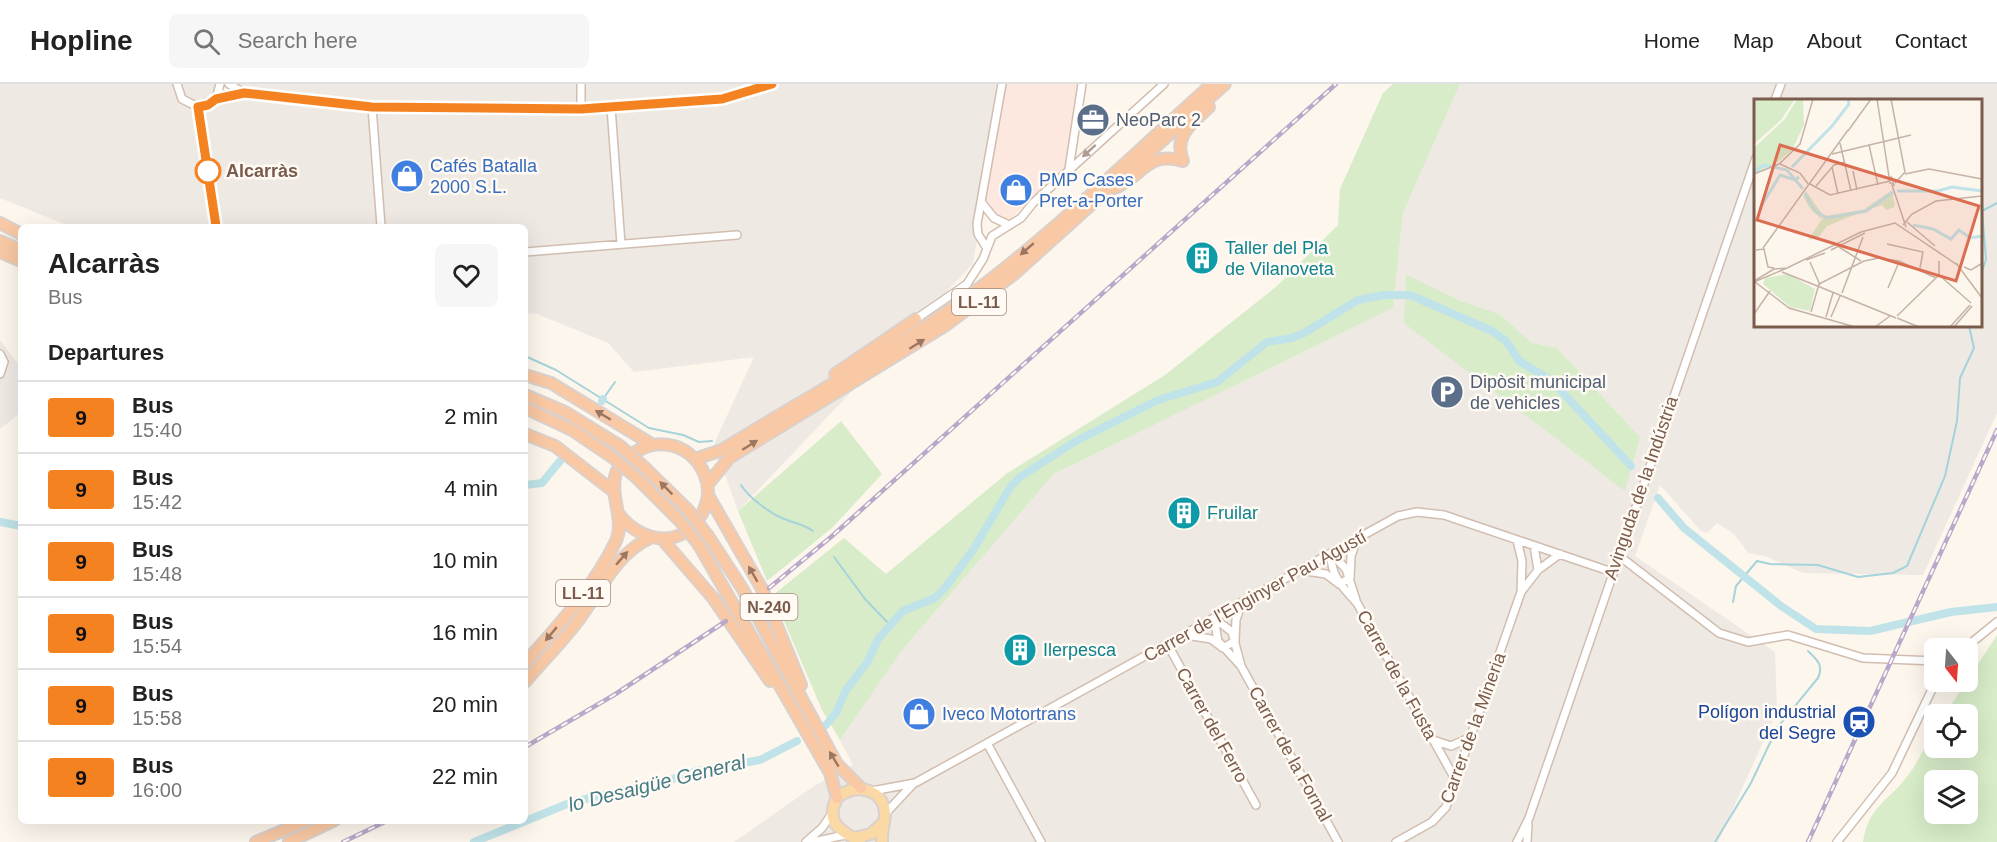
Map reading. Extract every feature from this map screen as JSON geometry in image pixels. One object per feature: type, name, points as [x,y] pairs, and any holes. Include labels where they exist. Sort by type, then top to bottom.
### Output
[{"type":"highway","name":"LL-11","points":[[528,679],[575,625],[621,558],[637,544],[656,538],[679,536],[693,526],[704,512],[708,490],[729,458],[894,358],[983,298],[1104,193],[1218,86]]},
{"type":"highway","name":"LL-11","points":[[695,459],[722,450],[889,349],[966,298],[1218,86]]},
{"type":"highway","points":[[1104,193],[1125,184],[1155,160],[1168,156],[1183,161],[1179,148],[1180,139],[1211,105],[1218,86]]},
{"type":"highway","points":[[0,223],[18,232]]},
{"type":"highway","points":[[0,241],[18,249]]},
{"type":"highway","points":[[0,252],[18,260]]},
{"type":"highway","points":[[776,416],[916,319]]},
{"type":"highway","points":[[528,376],[551,383],[653,445],[675,447],[695,459],[708,490]]},
{"type":"highway","name":"N-240","points":[[528,396],[565,412],[620,446],[688,510],[708,536],[742,588],[810,728],[830,773],[837,798]]},
{"type":"highway","name":"N-240","points":[[528,409],[572,430],[612,457],[637,478],[679,520],[699,545],[810,728]]},
{"type":"highway","points":[[528,435],[555,446],[613,491],[618,470],[625,461],[633,453],[653,445]]},
{"type":"highway","name":"N-240","points":[[708,490],[762,589],[810,728]]},
{"type":"highway","name":"LL-11","points":[[528,659],[596,576],[617,541],[620,528],[613,491]]},
{"type":"highway","points":[[618,513],[632,529],[656,538]]},
{"type":"highway","name":"N-240","points":[[656,538],[713,598],[842,772],[865,789]]},
{"type":"highway","points":[[256,842],[299,824]]},
{"type":"highway","points":[[289,842],[327,824]]},
{"type":"main road","points":[[882,842],[883,819],[879,798],[865,789],[848,790],[837,798],[833,812],[837,827],[853,839],[871,834],[883,819]]},
{"type":"street","points":[[168,84],[177,87],[189,105],[198,107],[208,105],[216,99],[244,93],[372,107],[581,109],[722,99],[772,84]]},
{"type":"street","points":[[216,99],[220,84]]},
{"type":"street","points":[[229,84],[244,93]]},
{"type":"street","points":[[581,84],[581,109]]},
{"type":"street","points":[[986,246],[976,229],[1002,84]]},
{"type":"street","points":[[1070,169],[1082,84]]},
{"type":"street","points":[[916,319],[967,284],[983,259],[986,246],[992,236],[1021,218],[1032,203],[1164,84]]},
{"type":"street","points":[[1775,99],[1781,84]]},
{"type":"street","points":[[198,107],[216,224]]},
{"type":"street","points":[[372,107],[381,224]]},
{"type":"street","points":[[611,107],[621,244]]},
{"type":"street","name":"Avinguda de la Indústria","points":[[1517,842],[1529,818],[1754,161]]},
{"type":"street","points":[[982,203],[994,218],[1009,225]]},
{"type":"street","points":[[528,252],[736,235]]},
{"type":"street","points":[[0,354],[4,367],[0,374]]},
{"type":"street","name":"Carrer de l'Enginyer Pau Agustí","points":[[865,789],[897,788],[915,783],[1398,516],[1417,512],[1444,515],[1612,572]]},
{"type":"street","name":"Carrer de la Fusta","points":[[1350,578],[1351,556],[1357,539]]},
{"type":"street","name":"Carrer de la Mineria","points":[[1396,842],[1440,816],[1446,807],[1521,592],[1522,561],[1517,540]]},
{"type":"street","points":[[1522,561],[1534,546]]},
{"type":"street","points":[[1534,546],[1538,570]]},
{"type":"street","name":"Carrer de la Fusta","points":[[1330,553],[1344,565],[1350,578],[1356,603]]},
{"type":"street","name":"Carrer de la Fusta","points":[[1330,553],[1332,568],[1339,584]]},
{"type":"street","name":"Carrer de la Mineria","points":[[1521,592],[1538,570],[1560,554]]},
{"type":"street","points":[[1618,555],[1719,633],[1733,639],[1755,642],[1788,635],[1863,658],[1924,661]]},
{"type":"street","name":"Carrer de la Fusta","points":[[1299,570],[1326,574],[1339,584],[1356,603],[1455,779]]},
{"type":"street","points":[[1339,584],[1350,578]]},
{"type":"street","name":"Carrer de la Fornal","points":[[1235,641],[1236,620],[1242,602]]},
{"type":"street","name":"Carrer de la Fornal","points":[[1214,618],[1230,628],[1242,666],[1338,842]]},
{"type":"street","name":"Carrer de la Fornal","points":[[1214,618],[1218,641],[1223,648]]},
{"type":"street","points":[[1977,638],[1997,622]]},
{"type":"street","name":"Carrer de la Fornal","points":[[1185,634],[1211,639],[1242,666]]},
{"type":"street","points":[[1223,648],[1235,641]]},
{"type":"street","name":"Carrer del Ferro","points":[[1168,645],[1256,805]]},
{"type":"street","points":[[1837,842],[1884,786],[1899,762],[1931,692]]},
{"type":"street","points":[[1433,740],[1451,746],[1469,738]]},
{"type":"street","points":[[987,743],[1041,842]]},
{"type":"street","name":"Carrer de l'Enginyer Pau Agustí","points":[[883,819],[915,783]]},
{"type":"street","points":[[806,842],[822,828],[833,812]]},
{"type":"street","name":"Avinguda de la Indústria","points":[[1527,842],[1529,818]]},
{"type":"street","points":[[813,842],[853,839]]},
{"type":"shaded area","points":[[0,84],[216,84],[221,90],[253,94],[230,84],[1002,84],[973,264],[738,511],[714,444],[754,357],[634,372],[608,343],[537,314],[528,313],[528,224],[64,224],[0,198]]},
{"type":"shaded area","points":[[1002,84],[1084,84],[1072,163],[1004,224],[982,203]]},
{"type":"shaded area","points":[[1460,84],[1997,84],[1997,413],[1923,575],[1803,573],[1765,556],[1748,553],[1734,534],[1717,523],[1707,533],[1701,531],[1660,485],[1635,556],[1775,652],[1777,711],[1718,842],[734,842],[814,786],[853,765],[840,740],[903,649],[1054,474],[1393,308],[1403,213]],"holes":[[[1406,274],[1461,301],[1494,313],[1532,343],[1557,348],[1640,437]]]},
{"type":"shaded area","points":[[0,340],[18,364],[18,414],[0,429]]},
{"type":"green space","points":[[1393,84],[1460,84],[1403,213],[1393,308],[1054,474],[903,649],[840,740],[822,710],[773,595],[844,538],[886,574],[1006,474],[1165,375],[1277,286],[1338,225],[1340,189],[1383,93]]},
{"type":"green space","points":[[1406,274],[1461,301],[1499,314],[1532,343],[1557,348],[1640,437],[1625,491],[1404,323]]},
{"type":"green space","points":[[841,421],[882,474],[833,527],[767,581],[738,511]]},
{"type":"green space","points":[[1997,635],[1997,842],[1863,842],[1866,829],[1875,811],[1902,783],[1924,749],[1924,758],[1978,758],[1978,704],[1952,704],[1959,692],[1978,692],[1978,664]]},
{"type":"waterway","points":[[1982,211],[1997,203]]},
{"type":"waterway","points":[[1982,211],[1986,259],[1982,272]]},
{"type":"waterway","points":[[826,725],[836,713],[846,690],[868,661],[878,639],[903,611],[935,598],[944,589],[973,550],[1011,486],[1020,477],[1076,441],[1158,400],[1217,382],[1267,342],[1292,338],[1304,333],[1358,300],[1384,295],[1410,295],[1492,331],[1506,341],[1519,361],[1552,381],[1631,466]]},
{"type":"waterway","points":[[1733,602],[1736,586],[1757,561],[1770,564],[1818,565],[1858,577],[1893,573],[1907,566],[1945,476],[1957,421],[1960,378],[1974,348],[1969,327]]},
{"type":"waterway","points":[[528,357],[556,370],[649,428],[683,435],[699,442],[712,441]]},
{"type":"waterway","points":[[603,399],[615,382]]},
{"type":"waterway","points":[[528,485],[542,483],[560,461]]},
{"type":"waterway","points":[[741,485],[749,495],[768,510],[813,531]]},
{"type":"waterway","points":[[1658,498],[1684,528],[1781,606],[1816,629],[1870,631],[1951,612],[1997,607]]},
{"type":"waterway","points":[[0,522],[18,525]]},
{"type":"waterway","points":[[834,557],[865,599],[891,626]]},
{"type":"waterway","points":[[1715,842],[1751,783],[1777,728],[1818,678],[1820,666],[1808,651]]},
{"type":"waterway","name":"lo Desaigüe General","points":[[528,820],[572,802],[664,782],[696,771],[760,760],[797,741]]},
{"type":"waterway","name":"lo Desaigüe General","points":[[474,842],[518,824]]},
{"type":"railway","points":[[769,588],[831,537],[1336,84]]},
{"type":"railway","points":[[1808,842],[1997,430]]},
{"type":"railway","points":[[528,745],[614,695],[726,621]]},
{"type":"railway","points":[[343,842],[381,824]]},
{"type":"bus line","name":"9","points":[[216,224],[198,107],[208,105],[216,99],[244,93],[372,107],[581,109],[722,99],[772,84]]},
{"type":"place","name":"NeoParc 2","points":[[1093,120]]},
{"type":"place","name":"Alcarràs","points":[[208,171]]},
{"type":"place","name":"Cafés Batalla 2000 S.L.","points":[[407,176]]},
{"type":"place","name":"PMP Cases Pret-a-Porter","points":[[1016,190]]},
{"type":"place","name":"Taller del Pla de Vilanoveta","points":[[1202,258]]},
{"type":"place","name":"Dipòsit municipal de vehicles","points":[[1447,392]]},
{"type":"place","name":"Fruilar","points":[[1184,513]]},
{"type":"place","name":"Ilerpesca","points":[[1020,650]]},
{"type":"place","name":"Iveco Motortrans","points":[[919,714]]},
{"type":"place","name":"Polígon industrial del Segre","points":[[1859,722]]}]
